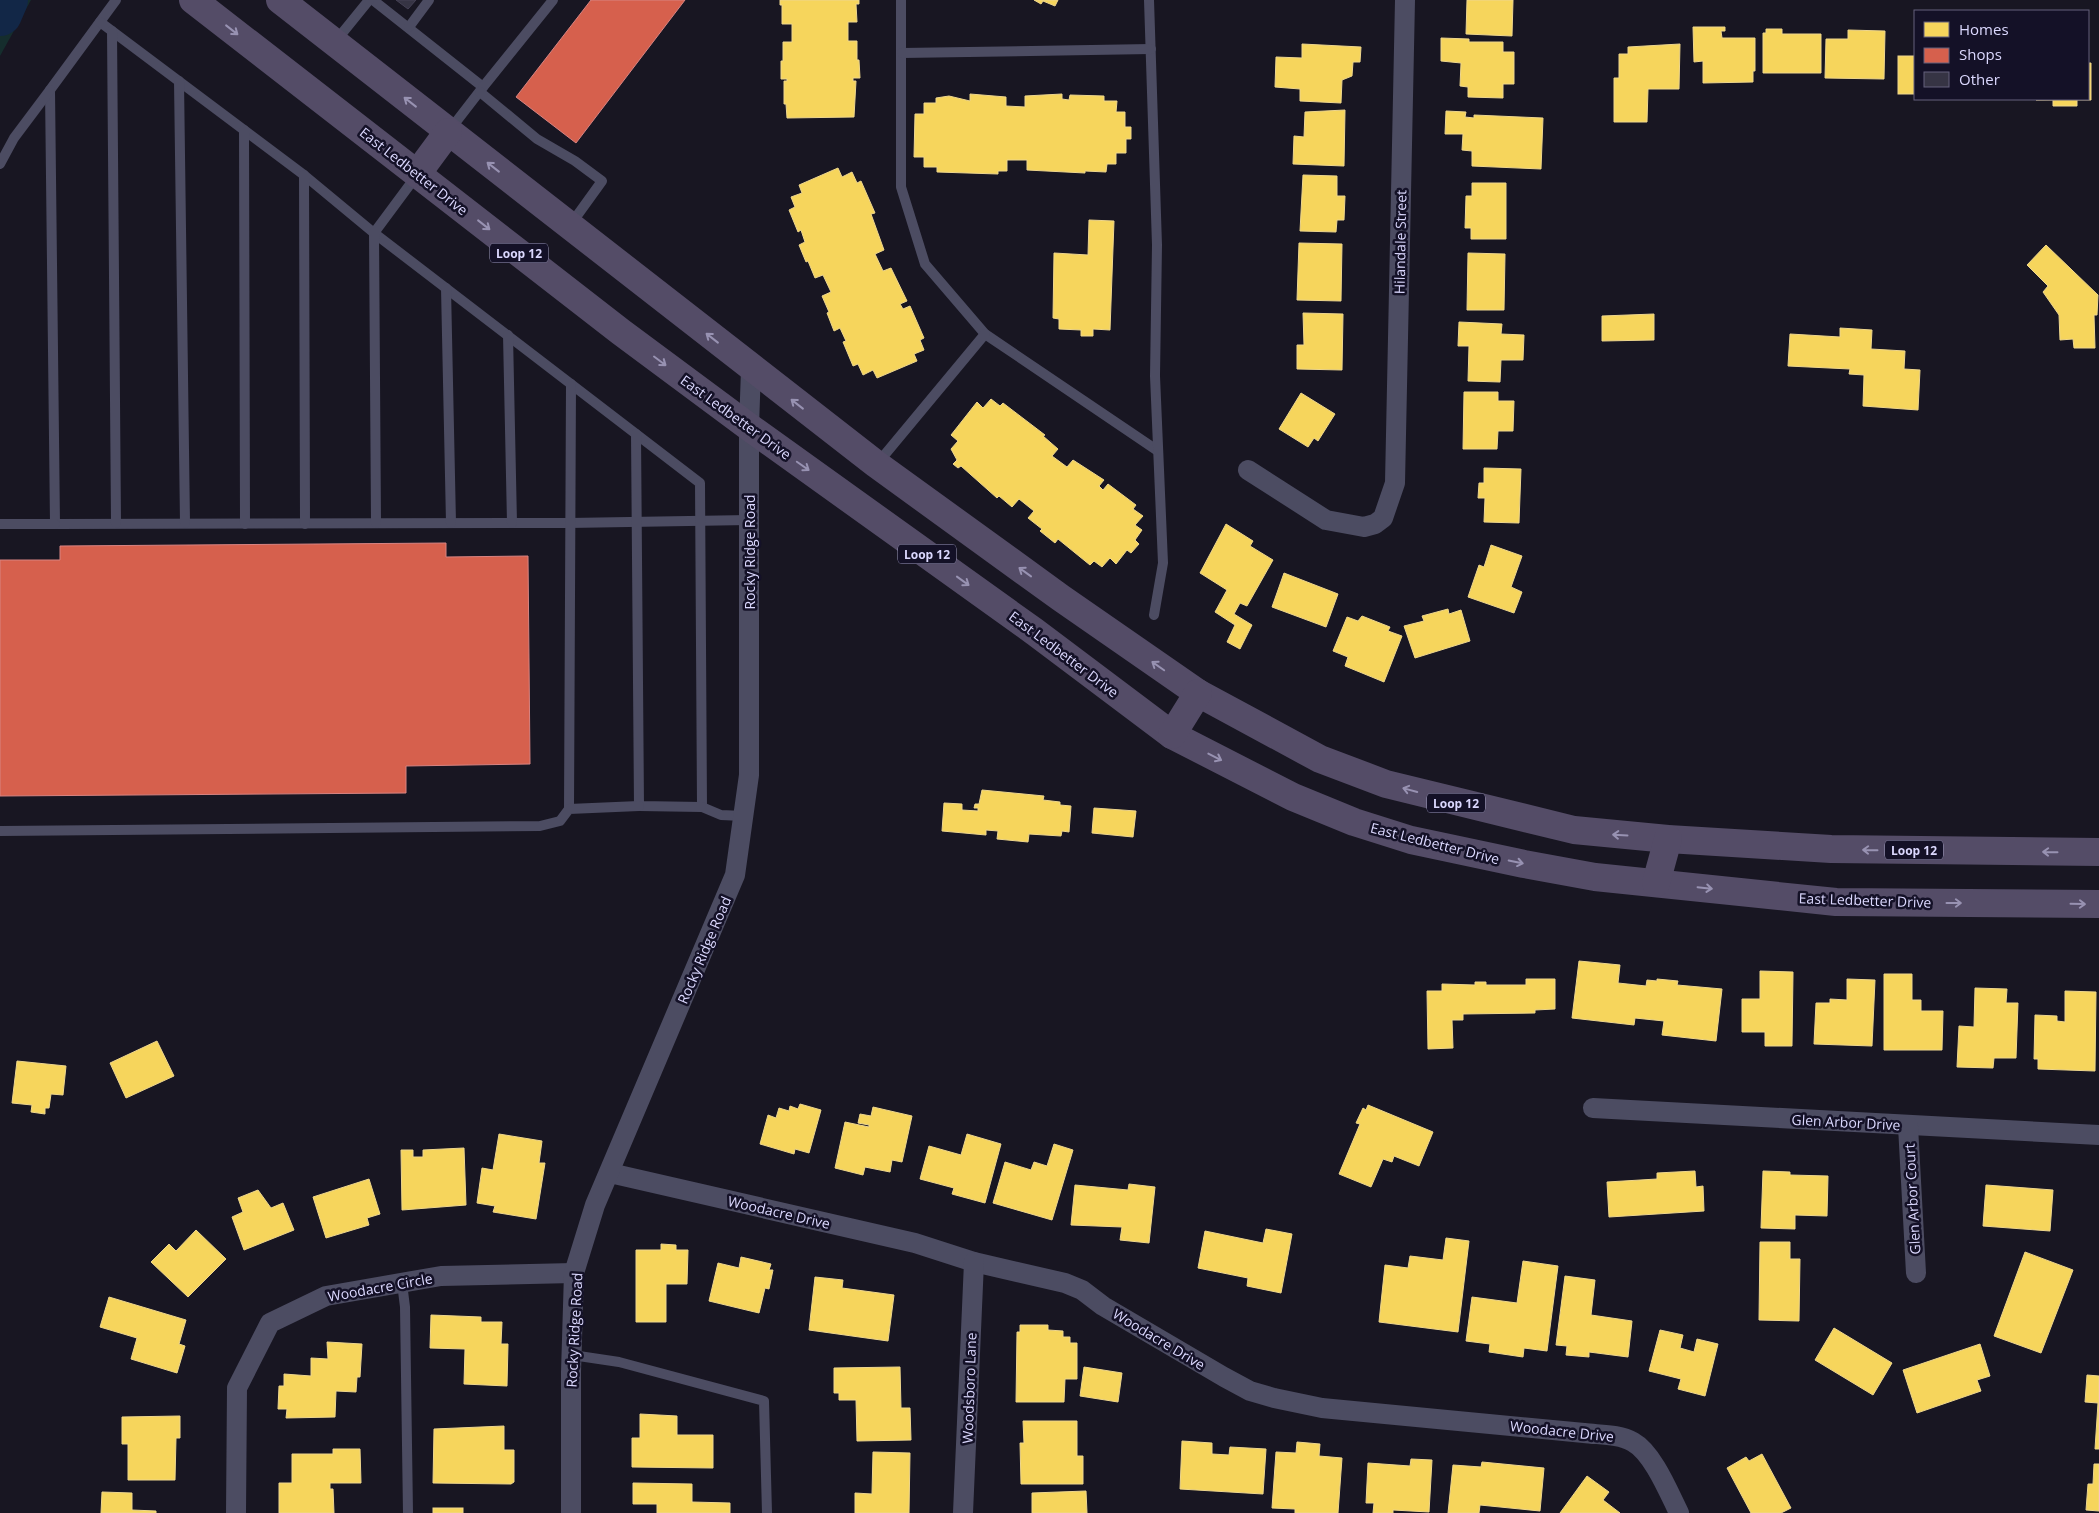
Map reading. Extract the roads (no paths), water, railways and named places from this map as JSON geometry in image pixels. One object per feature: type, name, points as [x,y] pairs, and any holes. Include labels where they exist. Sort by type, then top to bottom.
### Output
[{"type":"main road","name":"East Ledbetter Drive","points":[[193,0],[621,332],[749,427],[1035,632],[1172,735],[1293,797],[1354,822],[1411,840],[1571,873],[1836,902],[2099,904]]},
{"type":"main road","name":"Loop 12","points":[[280,0],[876,464],[1061,598],[1198,693],[1320,759],[1386,784],[1574,830],[1668,839],[1831,849],[2099,852]]},
{"type":"main road","points":[[418,174],[448,132]]},
{"type":"main road","points":[[1172,735],[1198,693]]},
{"type":"main road","points":[[1656,883],[1668,839]]},
{"type":"street","name":"Hilandale Street","points":[[1248,470],[1326,520],[1364,527],[1375,524],[1383,518],[1395,483],[1405,0]]},
{"type":"street","name":"Rocky Ridge Road","points":[[571,1513],[574,1273],[595,1205],[735,875],[749,775],[749,427],[751,368]]},
{"type":"street","name":"Glen Arbor Drive","points":[[1593,1108],[2099,1135]]},
{"type":"street","name":"Glen Arbor Court","points":[[1908,1126],[1916,1273]]},
{"type":"street","name":"Woodacre Drive","points":[[610,1173],[915,1243],[974,1262],[1064,1283],[1082,1290],[1103,1306],[1224,1378],[1250,1391],[1274,1398],[1322,1408],[1619,1437],[1633,1442],[1640,1447],[1658,1469],[1679,1513]]},
{"type":"street","name":"Woodsboro Lane","points":[[963,1513],[974,1262]]},
{"type":"street","name":"Woodacre Circle","points":[[236,1513],[237,1388],[270,1323],[326,1296],[441,1276],[574,1273]]},
{"type":"lane","points":[[0,164],[14,138],[116,0]]},
{"type":"lane","points":[[334,42],[369,0]]},
{"type":"lane","points":[[373,0],[409,27],[537,139],[575,161],[602,181],[570,226]]},
{"type":"lane","points":[[409,27],[428,0]]},
{"type":"lane","points":[[448,132],[553,0]]},
{"type":"lane","points":[[901,0],[901,187],[925,264],[985,334],[1158,451]]},
{"type":"lane","points":[[1149,0],[1158,245],[1155,376],[1163,562],[1154,615]]},
{"type":"lane","points":[[100,22],[304,175],[374,233],[700,483],[702,807]]},
{"type":"lane","points":[[112,31],[116,523]]},
{"type":"lane","points":[[902,53],[1150,49]]},
{"type":"lane","points":[[179,81],[185,523]]},
{"type":"lane","points":[[50,90],[56,524]]},
{"type":"lane","points":[[244,130],[246,524]]},
{"type":"lane","points":[[376,523],[374,233],[418,174]]},
{"type":"lane","points":[[304,175],[305,524]]},
{"type":"lane","points":[[446,288],[451,523]]},
{"type":"lane","points":[[876,464],[985,334]]},
{"type":"lane","points":[[508,335],[512,523]]},
{"type":"lane","points":[[0,832],[540,826],[560,821],[570,809],[570,384]]},
{"type":"lane","points":[[636,434],[639,806]]},
{"type":"lane","points":[[0,524],[570,523],[749,520]]},
{"type":"lane","points":[[570,809],[639,806],[702,807],[721,815],[743,816]]},
{"type":"lane","points":[[402,1283],[405,1316],[408,1513]]},
{"type":"lane","points":[[572,1355],[618,1362],[764,1401],[767,1513]]},
{"type":"waterway","points":[[0,14],[6,0]]}]
